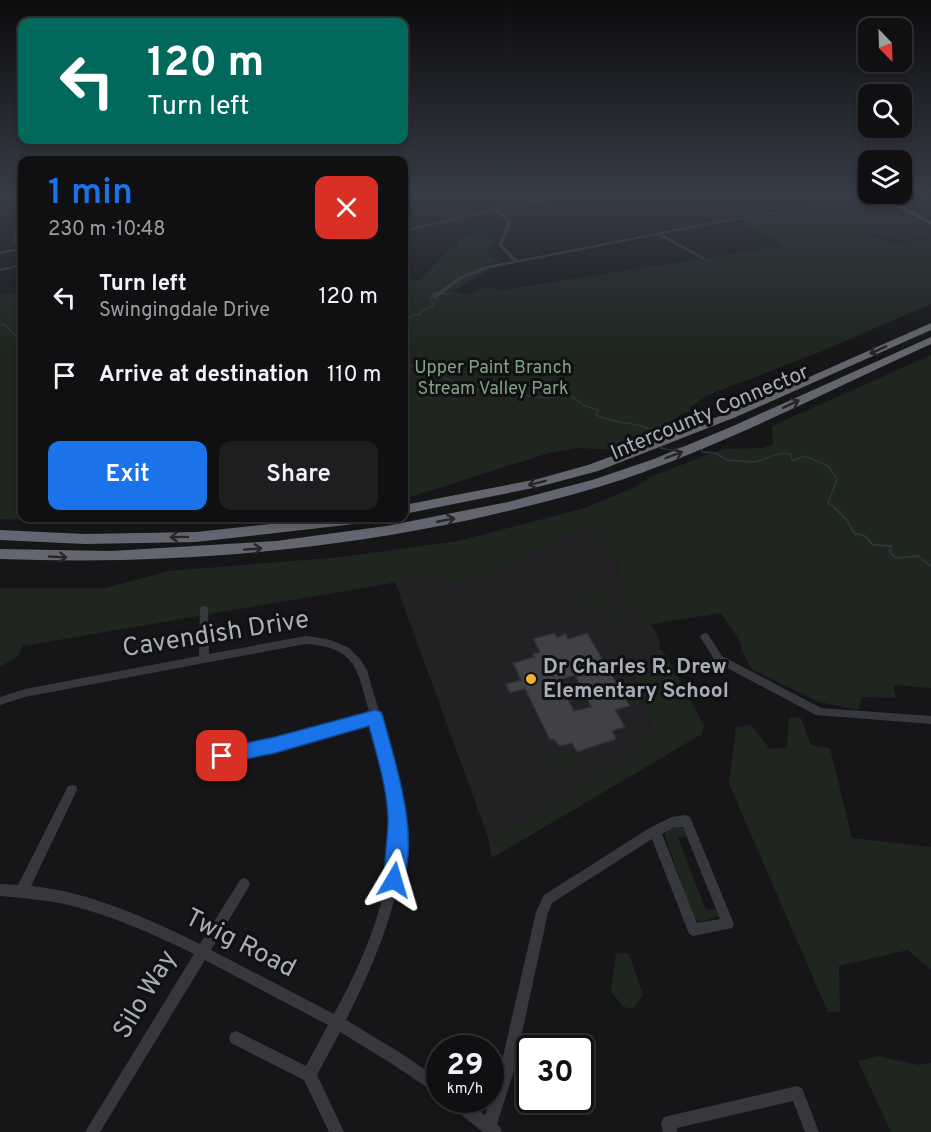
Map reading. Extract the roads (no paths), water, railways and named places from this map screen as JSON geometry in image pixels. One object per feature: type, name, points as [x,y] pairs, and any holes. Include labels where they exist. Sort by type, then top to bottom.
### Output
[{"type":"highway","name":"Intercounty Connector","points":[[408,509],[538,483],[593,468],[732,415],[928,326]]},
{"type":"highway","name":"Intercounty Connector","points":[[0,554],[73,558],[282,547],[379,533],[502,508],[620,476],[755,421],[904,352],[931,342]]},
{"type":"highway","points":[[0,535],[85,539],[196,537],[328,522]]},
{"type":"street","points":[[500,245],[516,261]]},
{"type":"street","points":[[435,297],[460,278],[489,267],[602,245]]},
{"type":"street","points":[[678,245],[702,258]]},
{"type":"street","points":[[0,253],[18,250]]},
{"type":"street","points":[[0,270],[18,266]]},
{"type":"street","points":[[204,609],[204,659]]},
{"type":"street","points":[[705,637],[719,659],[820,712],[931,720]]},
{"type":"street","name":"Cavendish Drive","points":[[0,701],[25,693],[305,640],[332,642],[352,654],[358,663],[375,717],[394,790],[398,818],[398,846],[394,880],[373,951],[309,1076]]},
{"type":"street","points":[[210,758],[275,745],[375,717]]},
{"type":"street","points":[[22,891],[72,790]]},
{"type":"street","points":[[471,1113],[492,1129],[542,912],[548,899],[655,831],[672,823],[686,821],[728,924],[693,930],[655,831]]},
{"type":"street","name":"Silo Way","points":[[92,1132],[244,884]]},
{"type":"street","name":"Twig Road","points":[[0,890],[22,891],[100,906],[131,917],[338,1021],[426,1080]]},
{"type":"street","points":[[236,1038],[309,1076],[337,1132]]},
{"type":"street","points":[[670,1132],[668,1123],[797,1093],[812,1132]]},
{"type":"waterway","points":[[408,320],[413,315],[420,314],[421,310],[434,306],[429,298],[435,293],[451,294]]},
{"type":"waterway","points":[[0,325],[5,325],[18,339]]},
{"type":"waterway","points":[[408,363],[477,390],[494,388],[509,393],[546,398],[570,395],[585,406],[599,410],[596,415],[644,427],[660,434],[661,439]]},
{"type":"waterway","points":[[661,444],[661,448],[671,450],[685,447]]},
{"type":"waterway","points":[[702,447],[702,452],[715,453],[729,461],[753,462],[786,453],[791,454],[792,461],[805,456],[828,466],[837,479],[828,503],[836,508]]},
{"type":"waterway","points":[[834,507],[847,520],[854,533],[865,536],[873,545],[891,546],[890,553],[896,558],[918,556],[931,566]]},
{"type":"place","name":"Dr Charles R. Drew Elementary School","points":[[531,679]]},
{"type":"park label","name":"Upper Paint Branch Stream Valley Park","points":[[493,378]]}]
